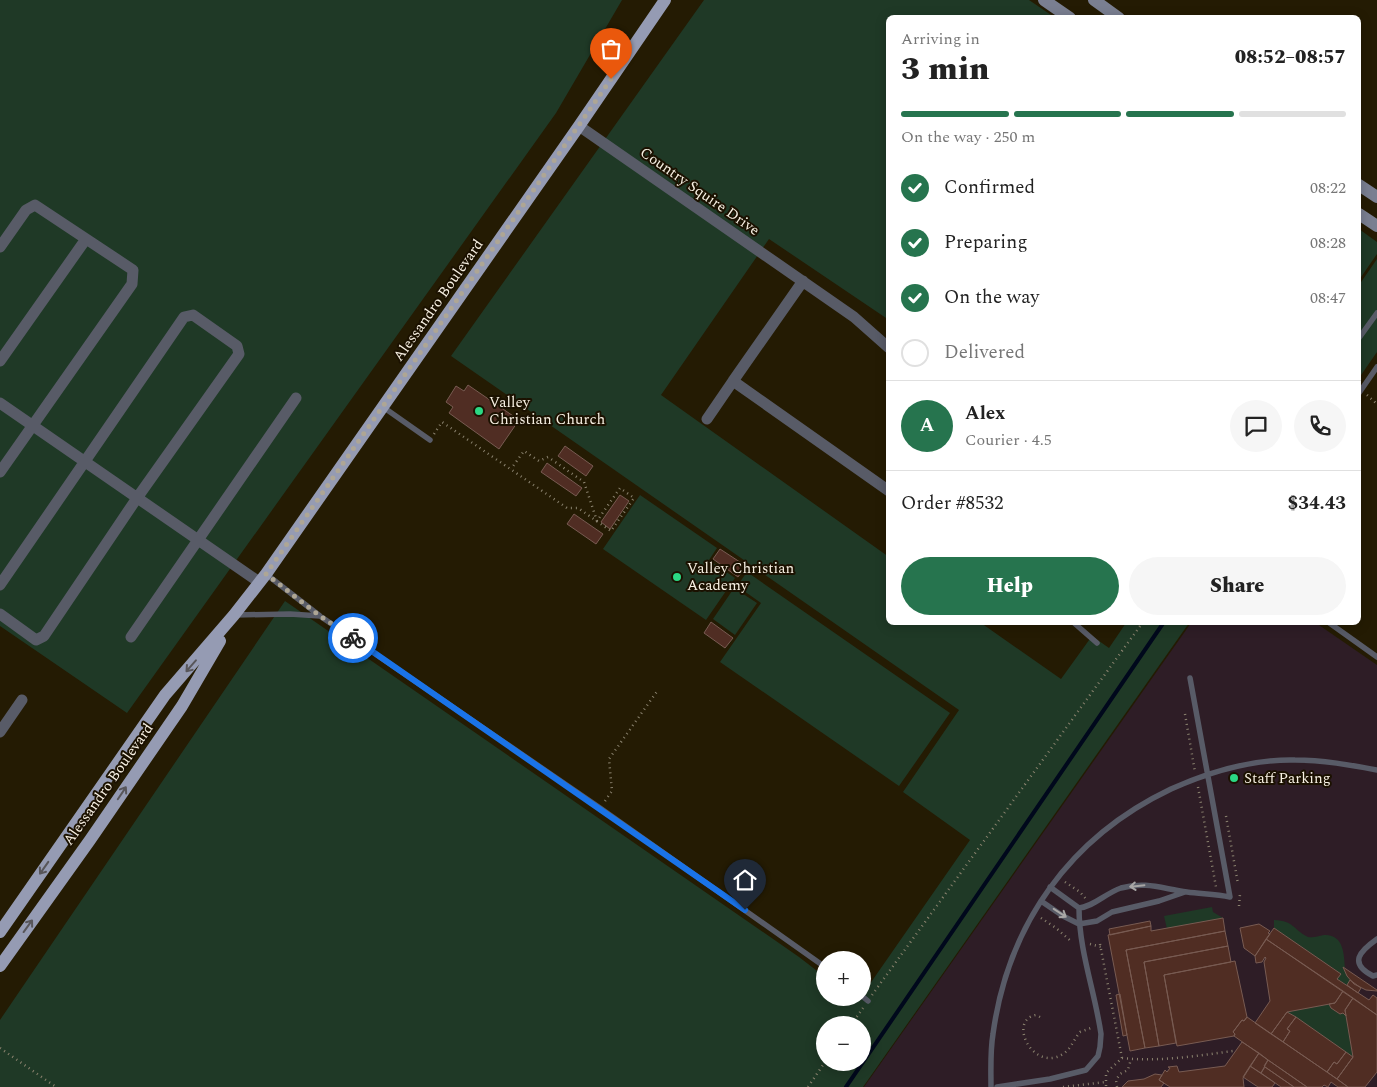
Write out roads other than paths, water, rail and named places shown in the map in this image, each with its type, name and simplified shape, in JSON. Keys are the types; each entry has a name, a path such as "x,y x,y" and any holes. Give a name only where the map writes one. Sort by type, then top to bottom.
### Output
{"main road":[{"name":"Alessandro Boulevard","path":"0,932 165,695 234,615 262,578 579,126 665,0"},
{"path":"1044,0 1066,15"},
{"path":"1094,0 1115,15"},
{"path":"1361,185 1377,197"},
{"path":"1361,215 1377,226"},
{"name":"Alessandro Boulevard","path":"0,966 182,706 234,615"}],"street":[{"name":"Country Squire Drive","path":"579,126 854,317 886,345"},
{"path":"0,247 26,210 35,204 133,270 132,284 0,472"},
{"path":"1,357 86,239"},
{"path":"707,419 803,281"},
{"path":"0,585 184,317 193,315 237,346 239,354 44,636 36,640 0,614"},
{"path":"734,381 886,489"},
{"path":"131,637 296,398"},
{"path":"0,403 199,540 262,578"},
{"path":"0,732 22,700"}],"lane":[{"path":"1361,335 1377,312"},
{"path":"1361,391 1377,368"},
{"path":"383,407 430,440"},
{"path":"262,578 600,808 816,961"},
{"path":"234,615 290,614 320,616"},
{"path":"1076,625 1097,643"},
{"path":"1332,625 1377,657"},
{"path":"1050,887 1080,908 1087,908 1105,895 1121,888 1136,885 1154,885 1185,892 1230,897 1190,678"},
{"path":"991,1087 992,1036 1003,984 1022,932 1050,887 1085,846 1122,816 1151,799 1196,778 1235,767 1293,760 1351,765 1377,770"},
{"path":"1041,901 1079,924 1097,921 1112,912 1185,892"},
{"path":"997,1087 1050,1079 1086,1070 1098,1056 1100,1027 1082,942 1079,924 1080,908"},
{"path":"1377,939 1364,948 1359,957 1360,966 1373,976 1377,975"}],"waterway":[{"path":"846,1087 1162,625"}],"place":[{"name":"Valley Christian Church","path":"479,411"},
{"name":"Valley Christian Academy","path":"677,577"},
{"name":"Staff Parking","path":"1234,778"}]}
